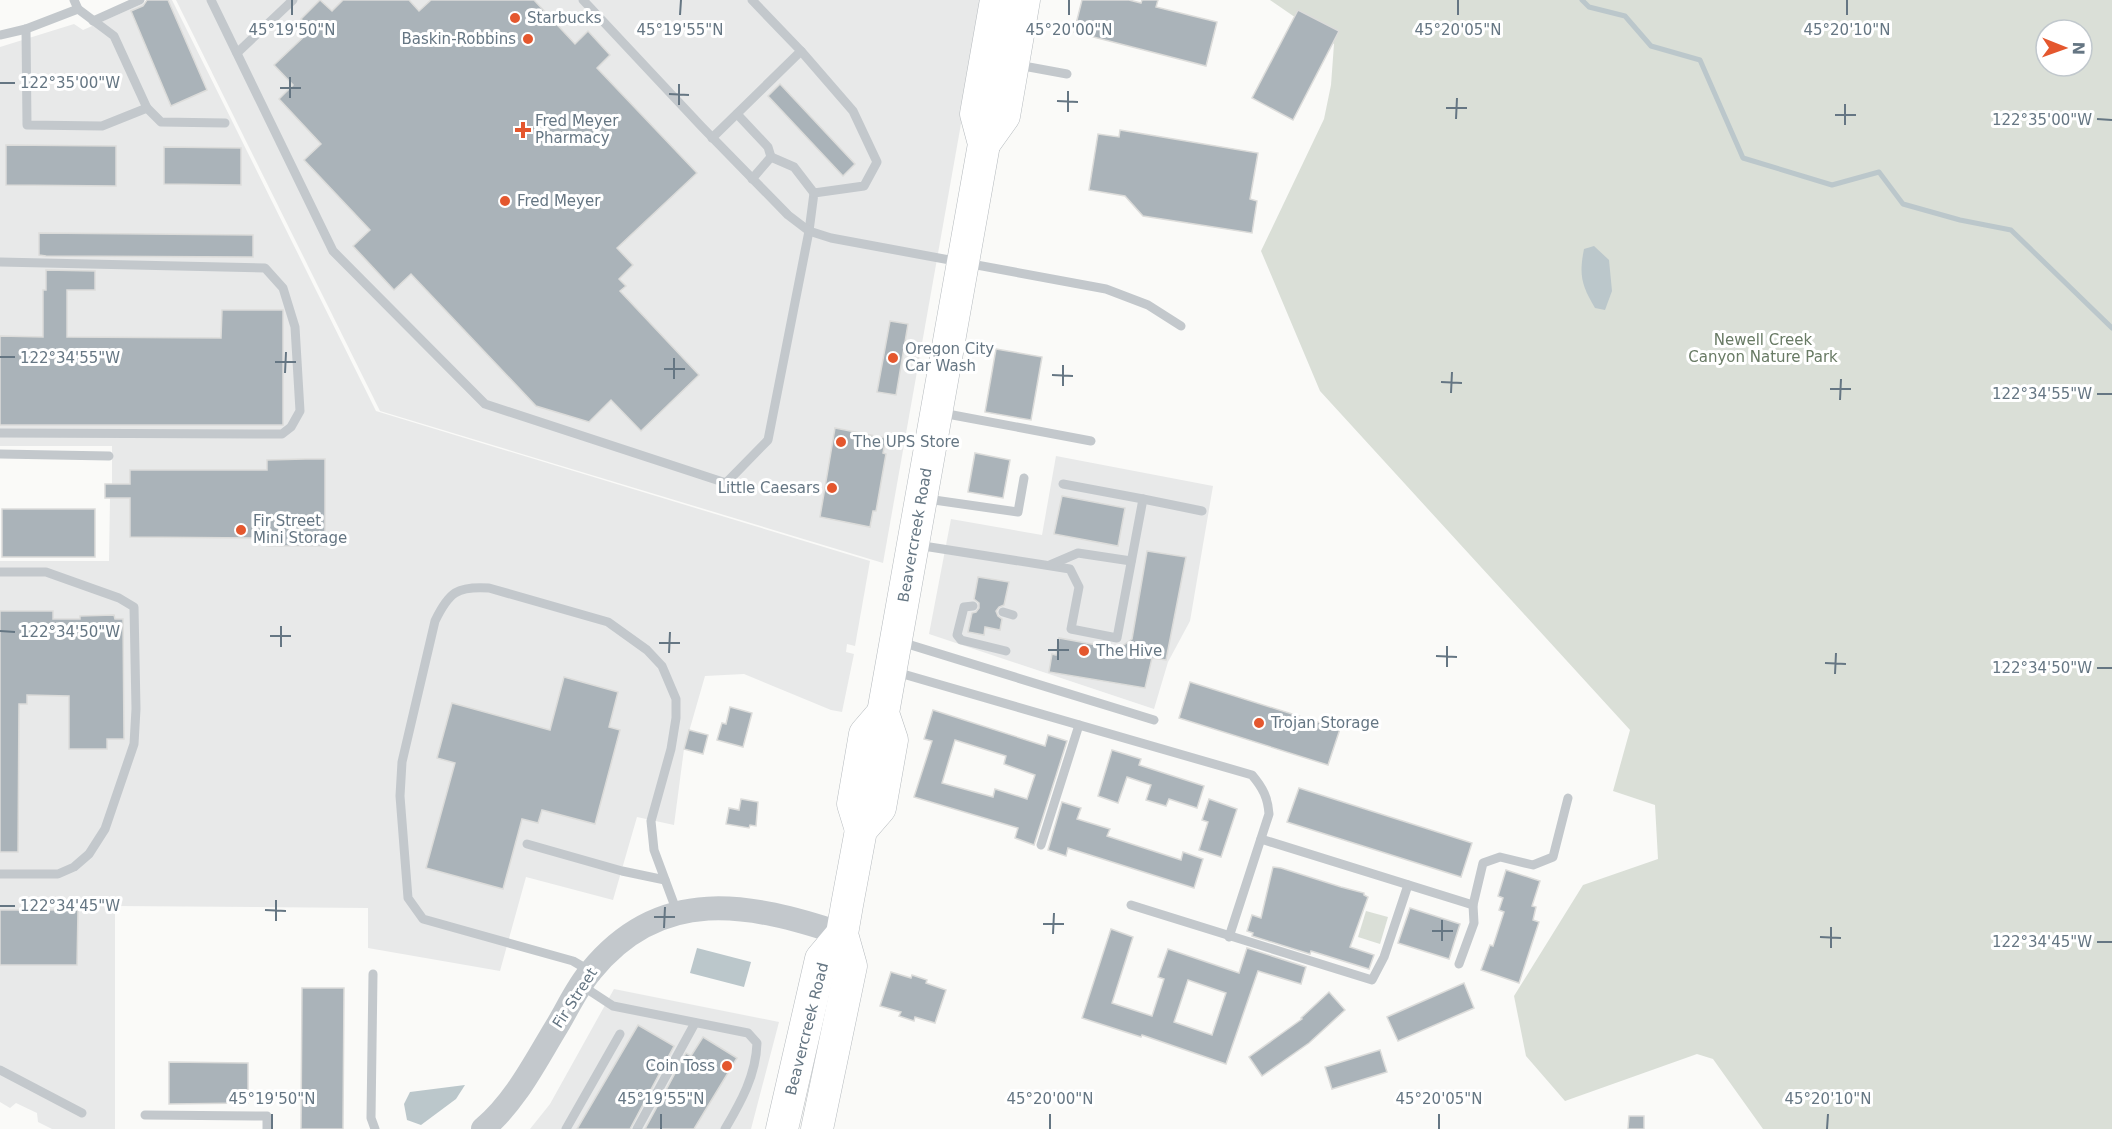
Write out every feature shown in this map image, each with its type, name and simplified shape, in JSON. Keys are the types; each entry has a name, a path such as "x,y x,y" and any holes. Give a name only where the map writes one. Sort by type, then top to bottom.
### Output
{"main road":[{"name":"Beavercreek Road","path":"817,1129 851,966 842,934 861,830 880,808 892,740 883,713 984,144 976,114 996,0"},
{"path":"1009,0 1001,44 1004,59 1013,64"},
{"name":"Beavercreek Road","path":"984,144 1004,116 1024,0"},
{"name":"Beavercreek Road","path":"782,1129 821,959 842,934"}],"street":[{"name":"Fir Street","path":"483,1129 499,1115 519,1090 586,978 617,944 644,926 678,912 711,907 745,909 805,921 842,934"}],"lane":[{"path":"93,21 140,0"},
{"path":"211,0 333,251 484,404 726,483 768,440 809,231 814,193 794,167 771,156 768,147 737,114"},
{"path":"237,53 293,0"},
{"path":"583,0 752,179 788,215 809,231 831,238 1106,289 1148,305 1181,326"},
{"path":"752,0 801,51 853,111 877,162 864,186 814,193"},
{"path":"0,35 26,29 76,4 93,21 114,36 147,108 161,122 225,123"},
{"path":"26,29 27,124 102,126 147,108"},
{"path":"712,138 801,51"},
{"path":"1013,64 1067,74"},
{"path":"752,179 771,156"},
{"path":"0,262 265,268 283,288 296,327 300,411 291,427 282,434 0,433"},
{"path":"937,412 1091,441"},
{"path":"0,454 109,456"},
{"path":"922,498 1018,512 1024,478"},
{"path":"1064,484 1202,511"},
{"path":"913,544 1070,569 1079,587 1071,629 1117,638 1143,499"},
{"path":"1049,566 1078,553 1131,561"},
{"path":"0,572 46,572 119,598 134,607 136,709 134,744 105,830 89,854 74,867 58,874 0,874"},
{"path":"678,912 654,850 651,821 671,749 676,699 662,666 647,650 608,622 489,588 473,587 458,591 445,601 435,621 402,762 400,796 408,898 423,919 573,962 613,1006 748,1034 757,1043 756,1058 745,1095 725,1129"},
{"path":"973,606 964,607 957,635 961,640 1006,651"},
{"path":"896,640 1154,720"},
{"path":"891,671 1252,776 1262,787 1269,814 1229,937"},
{"path":"1041,845 1079,725"},
{"path":"1459,963 1474,923 1473,905 1483,863 1500,857 1533,865 1553,856 1568,798"},
{"path":"1261,839 1473,905"},
{"path":"527,844 622,871 665,880"},
{"path":"1131,905 1372,980 1384,957 1408,885"},
{"path":"373,974 371,1118 375,1129"},
{"path":"637,1129 695,1023"},
{"path":"566,1129 621,1034"},
{"path":"0,1070 82,1113"},
{"path":"145,1115 267,1116 267,1129"}],"shaded area":[{"path":"151,0 172,0 376,411 870,561 855,646 847,644 846,652 854,654 842,712 831,710 744,674 705,676 684,749 674,825 637,817 613,900 526,877 500,971 368,948 368,908 115,906 115,1129 52,1129 38,1122 37,1113 16,1103 10,1108 0,1102 0,561 109,561 110,498 105,498 105,484 112,484 112,446 0,446 0,47 74,24 83,30"},
{"path":"176,0 983,0 883,563 380,411"},
{"path":"1594,246 1609,260 1612,291 1605,310 1595,308 1582,279 1584,249"},
{"path":"1056,456 1213,486 1190,621 1168,662 1154,709 929,634 951,519 1042,535"},
{"path":"697,948 751,962 744,987 690,973"},
{"path":"614,989 779,1022 751,1129 530,1129 550,1104"},
{"path":"465,1085 456,1099 421,1125 407,1120 404,1104 410,1092"}],"green space":[{"name":"Newell Creek Canyon Nature Park","path":"1270,0 2112,0 2112,1129 1763,1129 1713,1059 1697,1054 1565,1101 1526,1056 1514,996 1583,885 1658,859 1655,805 1613,791 1630,730 1320,391 1261,251 1324,119 1331,85 1334,44"},
{"path":"1366,911 1388,917 1380,944 1358,937"}],"building":[{"path":"147,0 168,0 207,90 171,106 131,11 143,6"},
{"name":"Fred Meyer","path":"320,0 332,11 343,0 409,0 419,11 431,0 534,0 575,44 588,31 610,55 597,68 697,173 617,248 633,265 619,279 626,286 620,291 699,375 641,431 611,400 589,422 536,406 411,274 394,290 353,246 370,230 304,160 321,144 279,99 293,85 274,65 311,30 301,19"},
{"path":"1082,0 1129,0 1141,3 1142,0 1158,0 1156,7 1217,22 1206,66 1074,32"},
{"path":"1298,10 1339,31 1293,120 1252,98"},
{"path":"780,84 855,164 843,176 768,96"},
{"path":"1120,130 1258,153 1250,199 1257,201 1252,233 1143,216 1125,196 1089,190 1098,134 1119,137"},
{"path":"6,145 116,146 116,186 6,185"},
{"path":"164,147 241,148 241,185 164,184"},
{"path":"39,233 253,235 253,257 46,256 39,255"},
{"path":"46,270 95,271 95,290 67,290 67,337 221,338 222,310 283,310 283,425 0,425 0,336 43,337 43,290 46,290"},
{"name":"Oregon City Car Wash","path":"890,321 908,324 896,395 877,392"},
{"path":"996,349 1042,357 1031,420 985,412"},
{"path":"835,428 886,438 883,453 886,454 876,511 873,511 870,527 820,517"},
{"path":"975,453 1010,460 1003,498 968,492"},
{"path":"325,459 325,546 267,546 267,538 130,537 130,498 105,498 105,484 130,484 130,470 267,470 267,460"},
{"path":"1062,496 1125,508 1118,546 1054,534"},
{"path":"2,509 95,509 95,557 2,557"},
{"path":"1147,551 1186,557 1166,660 1152,658 1145,688 1049,672 1052,654 1056,655 1059,638 1118,649 1132,639"},
{"path":"978,577 1009,582 1004,605 996,611 1002,619 1000,630 985,627 984,635 968,632 972,613 979,608 979,603 974,599"},
{"path":"0,611 53,611 53,619 114,615 115,619 123,619 124,739 107,739 107,749 69,749 69,696 27,695 27,704 19,704 18,852 0,852"},
{"path":"564,677 618,692 609,727 620,730 595,824 542,810 538,823 522,819 503,889 426,868 455,763 437,758 452,703 550,730"},
{"name":"Trojan Storage","path":"1190,682 1340,729 1328,765 1179,718"},
{"path":"730,707 752,713 743,747 717,740 722,723 726,724"},
{"path":"933,710 1045,746 1048,735 1067,741 1034,845 1015,838 1018,828 914,797 932,741 924,739","holes":["955,740 1006,756 1004,764 1035,775 1027,799 995,789 993,797 942,783"]},
{"path":"689,730 708,735 703,754 684,749"},
{"path":"1112,750 1141,759 1139,765 1204,786 1197,808 1169,799 1166,806 1146,800 1151,785 1127,777 1118,803 1098,796"},
{"path":"1299,788 1472,843 1461,877 1287,822"},
{"path":"741,799 758,802 756,826 750,825 749,828 726,824 729,808 739,810"},
{"path":"1209,799 1237,809 1221,857 1199,850 1208,822 1202,820"},
{"path":"1062,802 1081,808 1077,819 1110,829 1107,836 1181,860 1183,852 1203,859 1194,888 1068,848 1066,856 1048,850"},
{"path":"1273,867 1364,893 1368,897 1350,947 1374,955 1369,969 1252,936 1253,933 1247,931 1252,915 1261,918"},
{"path":"1506,870 1540,881 1532,906 1536,907 1533,920 1539,922 1519,983 1481,970 1490,945 1493,946 1504,912 1499,910 1503,898 1498,896"},
{"path":"1410,908 1460,924 1449,959 1398,943"},
{"path":"0,910 78,910 77,965 0,965"},
{"path":"1111,929 1133,937 1112,1003 1152,1016 1164,979 1158,977 1168,949 1239,973 1247,948 1306,967 1301,984 1258,971 1226,1064 1142,1035 1141,1037 1082,1018","holes":["1188,980 1226,993 1212,1035 1174,1022"]},
{"path":"891,972 911,978 912,975 946,990 935,1023 915,1017 914,1021 899,1016 901,1012 880,1006"},
{"path":"1464,983 1474,1008 1398,1041 1387,1017"},
{"path":"302,988 344,988 343,1129 301,1129"},
{"path":"1329,992 1345,1010 1309,1043 1262,1076 1249,1057 1302,1019"},
{"path":"638,1025 674,1046 630,1129 577,1129"},
{"path":"703,1037 737,1058 694,1129 645,1129 686,1053 691,1056"},
{"path":"1380,1050 1387,1072 1332,1089 1325,1067"},
{"path":"169,1062 248,1063 248,1103 169,1104"},
{"path":"1629,1116 1644,1116 1644,1129 1628,1129"}],"waterway":[{"path":"1582,0 1589,7 1625,16 1651,46 1700,60 1743,158 1832,185 1879,172 1903,204 1960,220 2011,230 2112,328"}],"place":[{"name":"Starbucks","path":"515,18"},
{"name":"Baskin-Robbins","path":"528,39"},
{"name":"Fred Meyer Pharmacy","path":"523,130"},
{"name":"Fred Meyer","path":"505,201"},
{"name":"Oregon City Car Wash","path":"893,358"},
{"name":"The UPS Store","path":"841,442"},
{"name":"Little Caesars","path":"832,488"},
{"name":"Fir Street Mini Storage","path":"241,530"},
{"name":"The Hive","path":"1084,651"},
{"name":"Trojan Storage","path":"1259,723"},
{"name":"Coin Toss","path":"727,1066"}]}
